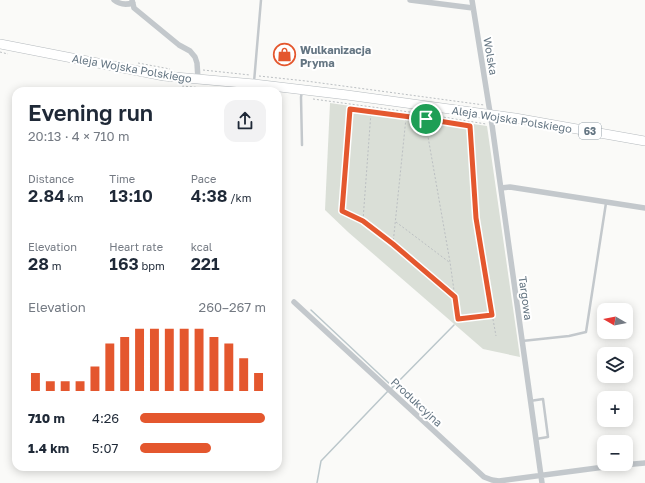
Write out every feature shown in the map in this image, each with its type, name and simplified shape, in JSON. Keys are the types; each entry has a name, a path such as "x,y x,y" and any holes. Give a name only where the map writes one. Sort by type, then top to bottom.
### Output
{"main road":[{"name":"Aleja Wojska Polskiego","path":"0,44 164,76 254,84 270,87"},
{"name":"Aleja Wojska Polskiego","path":"282,89 302,93 515,118 645,141"}],"street":[{"path":"114,0 118,3 127,5 132,1 134,8 179,45 190,51 198,63 198,79"},
{"path":"410,0 473,8"},
{"name":"Wolska","path":"472,0 491,115"},
{"name":"Targowa","path":"491,115 542,483"},
{"path":"501,188 510,187 645,208"},
{"name":"Produkcyjna","path":"294,302 484,477 499,481 645,463"}],"lane":[{"path":"254,84 261,0"},
{"path":"302,93 302,145"},
{"path":"522,341 569,336 586,332 606,203"},
{"path":"530,401 543,399 548,437 536,439"}],"path":[{"path":"185,86 195,87"},
{"path":"302,93 492,125"},
{"path":"455,297 393,244 363,221 342,211 350,109 470,126 476,218 496,336"},
{"path":"363,221 371,112"},
{"path":"424,114 450,262 458,319 492,315"},
{"path":"393,244 406,116"},
{"path":"395,222 450,262"}],"shaded area":[{"path":"330,103 487,126 520,357 483,349 348,232 325,210"}],"waterway":[{"path":"311,310 393,387"},
{"path":"391,389 454,325"},
{"path":"317,483 321,461 388,391"}],"place":[{"name":"Wulkanizacja Pryma","path":"285,55"}],"route":[{"path":"350,109 426,119 470,126 476,218 492,315 458,319 455,297 393,244 363,221 342,211 350,109"}]}
